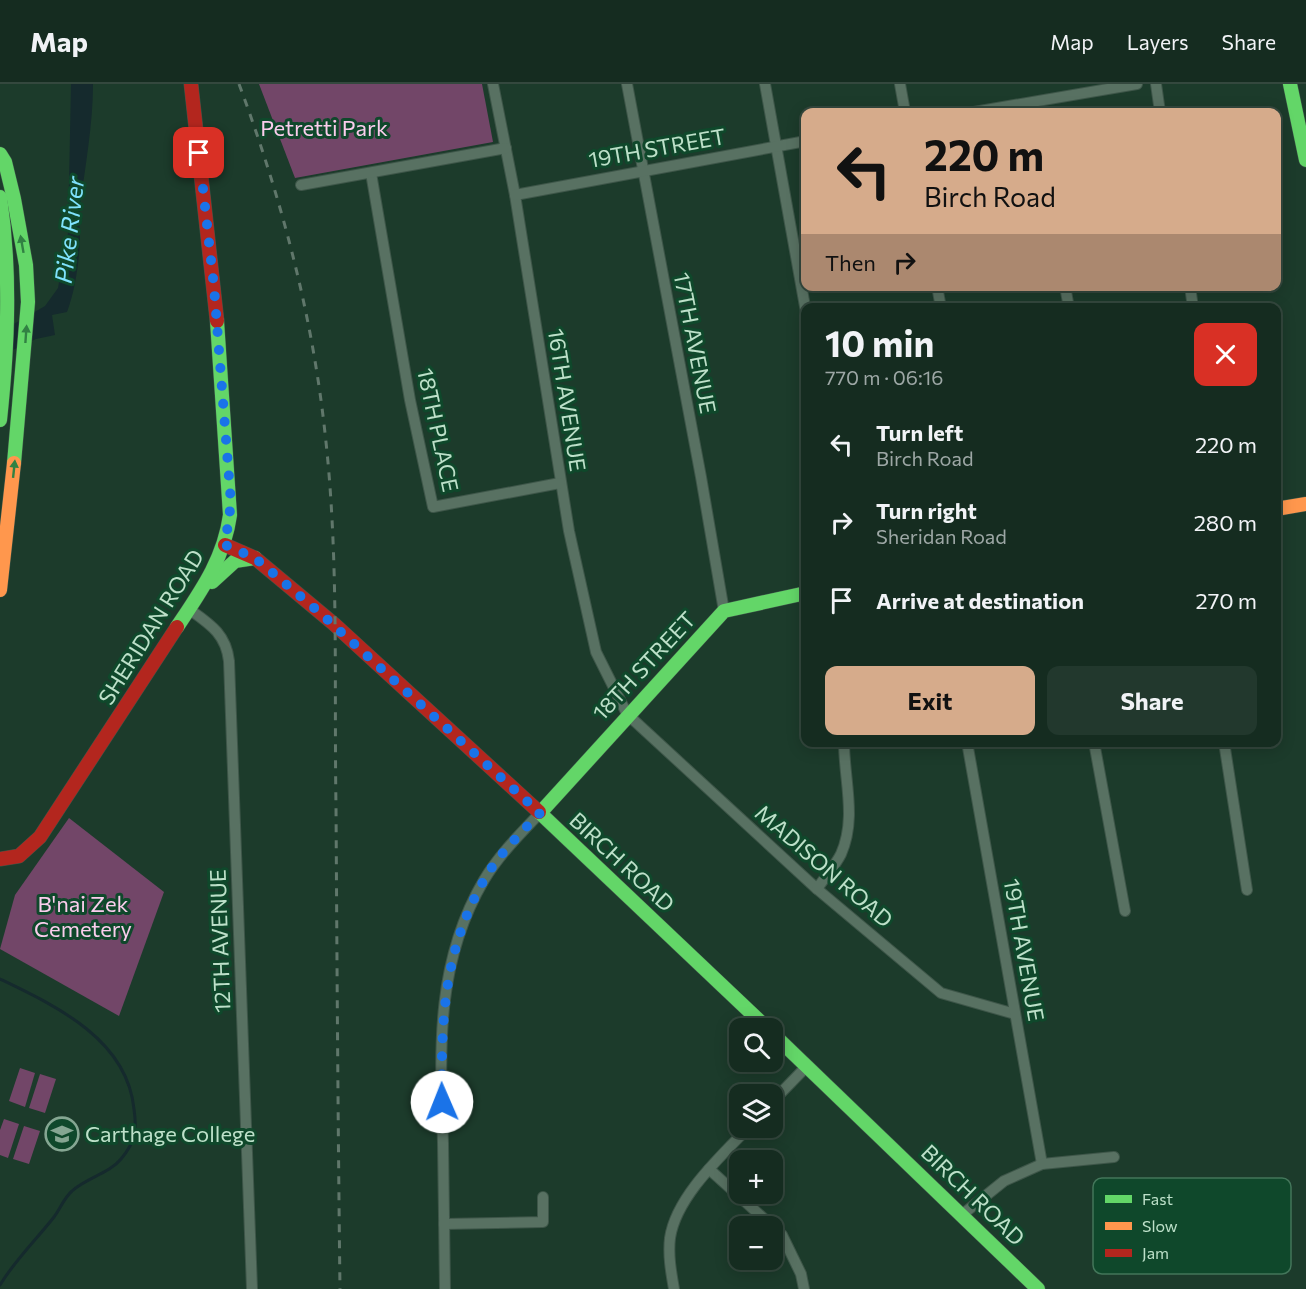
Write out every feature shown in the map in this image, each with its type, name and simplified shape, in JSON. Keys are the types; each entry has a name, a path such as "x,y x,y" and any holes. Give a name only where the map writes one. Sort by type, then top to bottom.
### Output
{"street":[{"name":"SHERIDAN ROAD","path":"0,859 14,859 30,849 106,738 202,589 225,545 231,514 231,492 213,276 191,84"},
{"name":"16TH AVENUE","path":"493,84 515,195 560,483 596,652 627,714"},
{"name":"17TH AVENUE","path":"627,84 724,610"},
{"path":"765,84 801,283"},
{"path":"900,84 904,108"},
{"path":"1032,108 1137,84"},
{"path":"1156,84 1159,108"},
{"path":"1290,84 1306,160"},
{"name":"19TH STREET","path":"515,195 801,142"},
{"path":"302,185 506,148"},
{"path":"0,154 5,162 14,199 26,265 28,302 24,366 0,590"},
{"name":"18TH PLACE","path":"372,173 410,400 434,507 560,483"},
{"path":"0,197 7,237 10,313 0,420"},
{"path":"1281,509 1306,504"},
{"name":"BIRCH ROAD","path":"225,545 255,558 333,624 540,813 756,1018"},
{"path":"202,589 235,561 255,558"},
{"name":"18TH STREET","path":"540,813 627,714 724,610 801,594"},
{"name":"12TH AVENUE","path":"189,609 221,634 230,661 252,1289"},
{"name":"MADISON ROAD","path":"627,714 817,889 941,993 1016,1014"},
{"path":"817,889 840,855 846,838 850,814 844,747"},
{"name":"19TH AVENUE","path":"968,747 1042,1164"},
{"path":"1095,747 1125,910"},
{"path":"1225,747 1248,890"},
{"path":"446,1289 442,1015 451,963 464,924 484,880 510,845 540,813"},
{"name":"BIRCH ROAD","path":"783,1043 963,1214 1038,1289"},
{"path":"783,1091 807,1066"},
{"path":"674,1289 670,1261 670,1237 677,1215 709,1169 738,1138"},
{"path":"963,1214 1004,1181 1042,1164 1114,1157"},
{"path":"709,1169 782,1235 801,1274 804,1289"},
{"path":"444,1224 543,1222 543,1197"}],"green space":[{"name":"Petretti Park","path":"259,84 482,84 493,142 295,178"},
{"name":"B'nai Zek Cemetery","path":"69,818 164,892 119,1016 0,949 15,895"},
{"path":"20,1068 35,1073 25,1107 9,1101"},
{"path":"40,1074 56,1079 45,1113 29,1108"},
{"path":"4,1119 19,1124 8,1158 0,1155 0,1130"},
{"path":"24,1126 40,1131 29,1164 13,1159"}],"water":[{"path":"71,84 93,84 90,131 79,212 79,258 72,295 67,312 52,315 55,335 36,339 0,356 0,332 45,306 58,288 68,233"}],"waterway":[{"name":"Pike River","path":"0,979 65,1014 103,1044 118,1063 129,1084 135,1123 130,1147 121,1159 111,1168 84,1182 69,1194 54,1217 0,1285"}],"railway":[{"path":"239,84 268,169 293,256 312,344 329,479 335,619 340,1289"}],"traffic: fast":[{"path":"1290,84 1306,160"},
{"path":"0,154 5,162 14,199 26,265 28,302 14,463"},
{"path":"0,197 7,281 5,364 0,420"},
{"path":"177,627 203,587 217,560 223,546 230,515 217,321"},
{"path":"212,582 235,561 255,558"},
{"path":"540,813 724,611 801,594"},
{"path":"539,812 756,1018"},
{"path":"783,1044 1038,1289"}],"traffic: slow":[{"path":"0,590 14,463"},
{"path":"1281,508 1306,504"}],"traffic: jam":[{"path":"191,84 217,321"},
{"path":"225,545 255,558 334,624 539,812"},
{"path":"0,859 19,856 40,837 177,627"}],"place":[{"name":"Carthage College","path":"62,1134"}],"route":[{"path":"199,153 214,287 231,503 230,525 225,545 244,551 255,558 319,612 540,813 510,845 484,880 456,944 444,993 442,1015 442,1102"}]}
